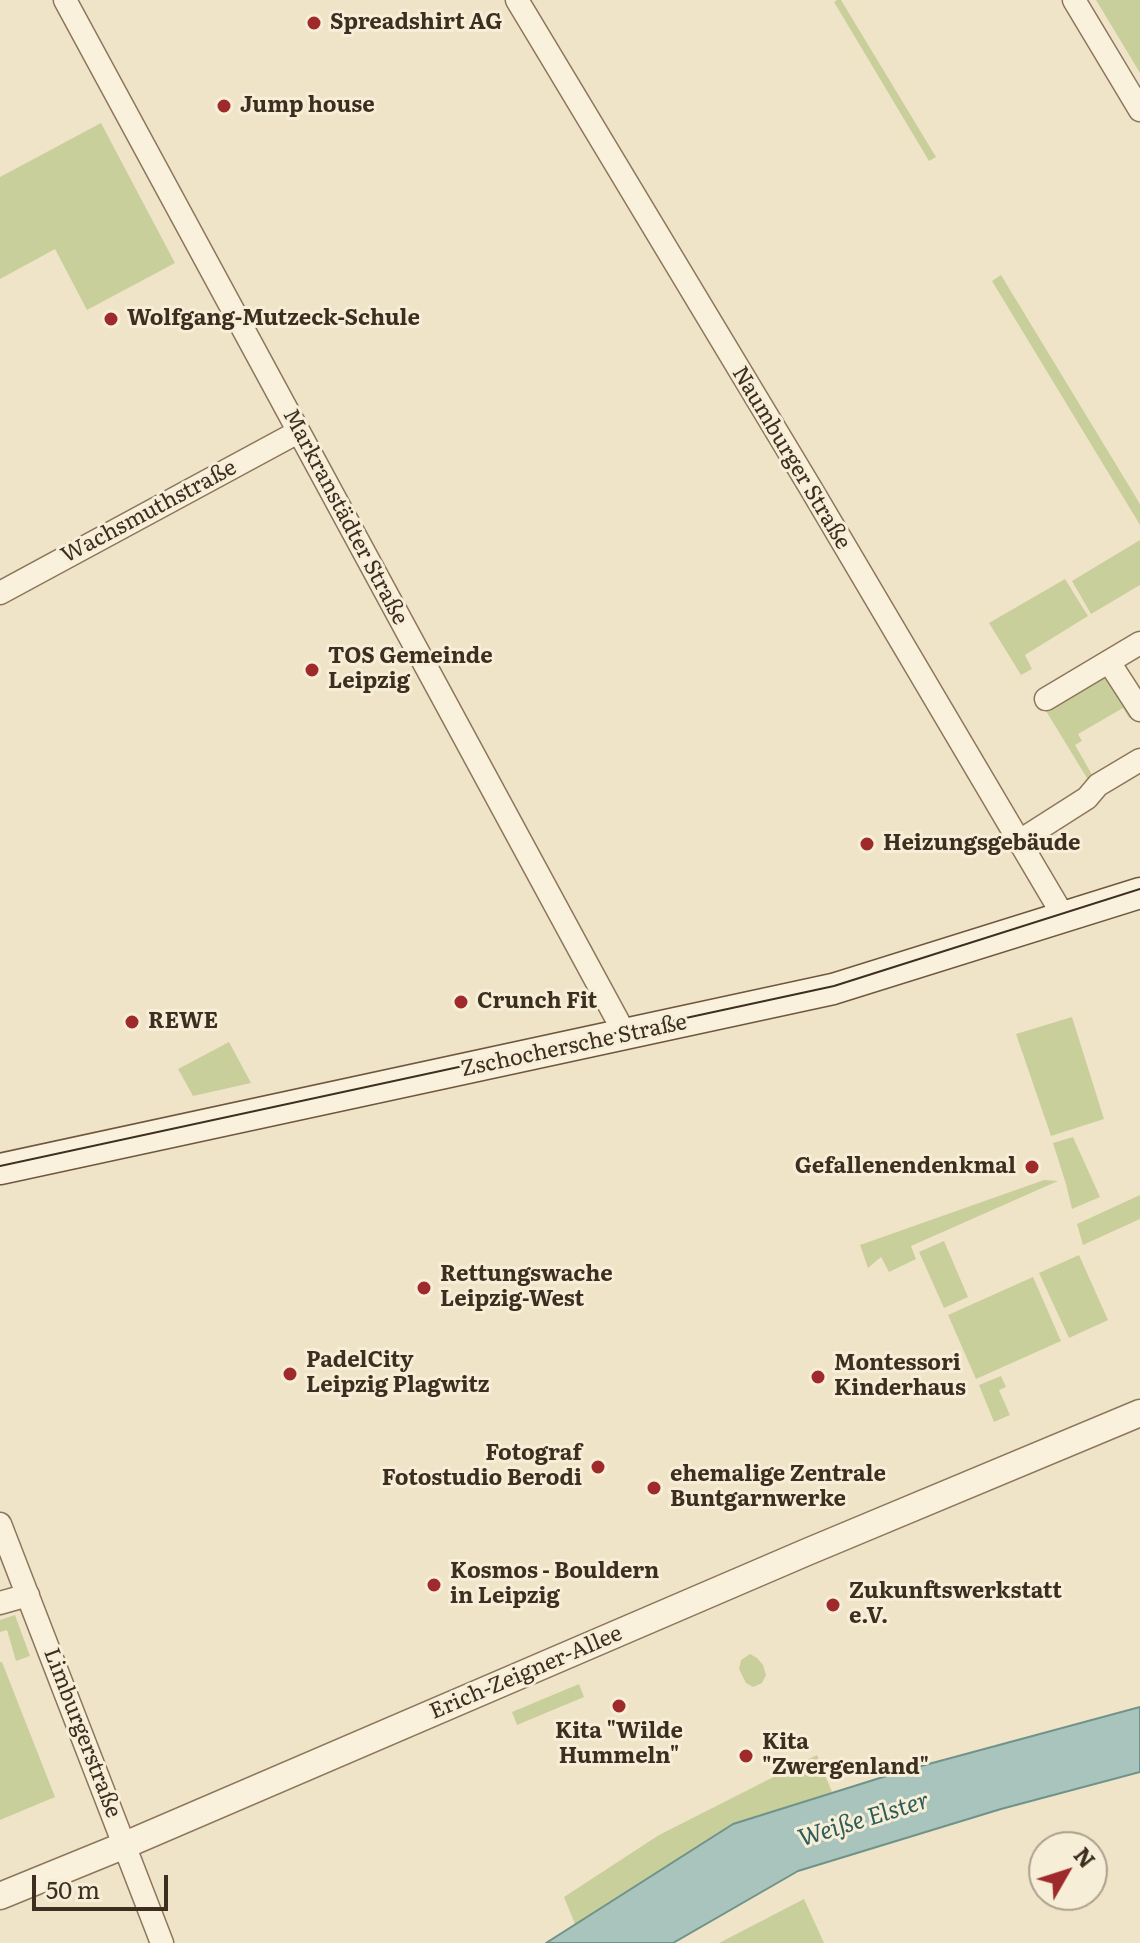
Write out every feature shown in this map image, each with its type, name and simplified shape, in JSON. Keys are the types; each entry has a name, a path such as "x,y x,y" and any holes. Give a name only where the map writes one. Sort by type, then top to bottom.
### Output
{"main road":[{"name":"Zschochersche Straße","path":"0,1169 844,987 1140,893"}],"street":[{"name":"Markranstädter Straße","path":"65,0 625,1034"},
{"name":"Naumburger Straße","path":"517,0 1064,917"},
{"path":"1074,0 1140,110"},
{"name":"Wachsmuthstraße","path":"0,593 298,432"},
{"path":"1046,699 1140,643"},
{"path":"1109,662 1140,710"},
{"path":"1018,842 1087,798 1098,785 1140,760"},
{"name":"Erich-Zeigner-Allee","path":"0,1896 815,1548 1140,1413"},
{"name":"Limburgerstraße","path":"0,1524 162,1943"},
{"path":"0,1603 28,1595"}],"green space":[{"path":"841,0 936,157 929,161 834,2"},
{"path":"1096,0 1140,0 1140,73"},
{"path":"101,123 175,263 87,310 55,249 0,279 0,177"},
{"path":"1001,275 1140,504 1140,525 992,281"},
{"path":"1140,540 1140,585 1091,614 1072,581"},
{"path":"1065,579 1088,616 1025,655 1032,669 1021,675 989,623"},
{"path":"1107,674 1135,714 1129,718 1123,708 1078,734 1082,741 1075,745 1095,780 1090,783 1043,706"},
{"path":"1072,1017 1104,1119 1051,1136 1016,1034"},
{"path":"229,1042 251,1083 193,1096 178,1069"},
{"path":"1073,1137 1100,1197 1072,1209 1053,1143"},
{"path":"1044,1180 1058,1181 911,1246 916,1259 889,1272 881,1257 868,1268 860,1245"},
{"path":"1140,1195 1140,1219 1083,1245 1077,1224"},
{"path":"944,1241 968,1297 944,1308 919,1252"},
{"path":"1079,1255 1108,1320 1069,1338 1039,1273"},
{"path":"1033,1277 1061,1341 976,1379 948,1315"},
{"path":"1001,1376 1006,1387 999,1390 1010,1415 994,1422 979,1385"},
{"path":"15,1615 30,1656 16,1661 7,1630 0,1632 0,1620"},
{"path":"750,1654 763,1665 766,1675 762,1683 753,1687 746,1683 739,1669 741,1660"},
{"path":"0,1662 55,1797 0,1820"},
{"path":"579,1684 584,1697 517,1725 512,1712"},
{"path":"817,1755 832,1792 733,1824 575,1924 564,1897 659,1835"},
{"path":"804,1899 824,1943 719,1943"}],"water":[{"name":"Weiße Elster","path":"1140,1707 1140,1772 1001,1809 798,1871 673,1943 546,1943 733,1824 899,1772"}],"tram line":[{"path":"0,1166 834,986 1140,889"}],"place":[{"name":"Spreadshirt AG","path":"314,23"},
{"name":"Jump house","path":"224,106"},
{"name":"Wolfgang-Mutzeck-Schule","path":"111,319"},
{"name":"TOS Gemeinde Leipzig","path":"312,670"},
{"name":"Heizungsgebäude","path":"867,844"},
{"name":"Crunch Fit","path":"461,1002"},
{"name":"REWE","path":"132,1022"},
{"name":"Gefallenendenkmal","path":"1032,1167"},
{"name":"Rettungswache Leipzig-West","path":"424,1288"},
{"name":"PadelCity Leipzig Plagwitz","path":"290,1374"},
{"name":"Montessori Kinderhaus","path":"818,1377"},
{"name":"Fotograf Fotostudio Berodi","path":"598,1467"},
{"name":"ehemalige Zentrale Buntgarnwerke","path":"654,1488"},
{"name":"Kosmos - Bouldern in Leipzig","path":"434,1585"},
{"name":"Zukunftswerkstatt e.V.","path":"833,1605"},
{"name":"Kita \"Wilde Hummeln\"","path":"619,1706"},
{"name":"Kita \"Zwergenland\"","path":"746,1756"}]}
